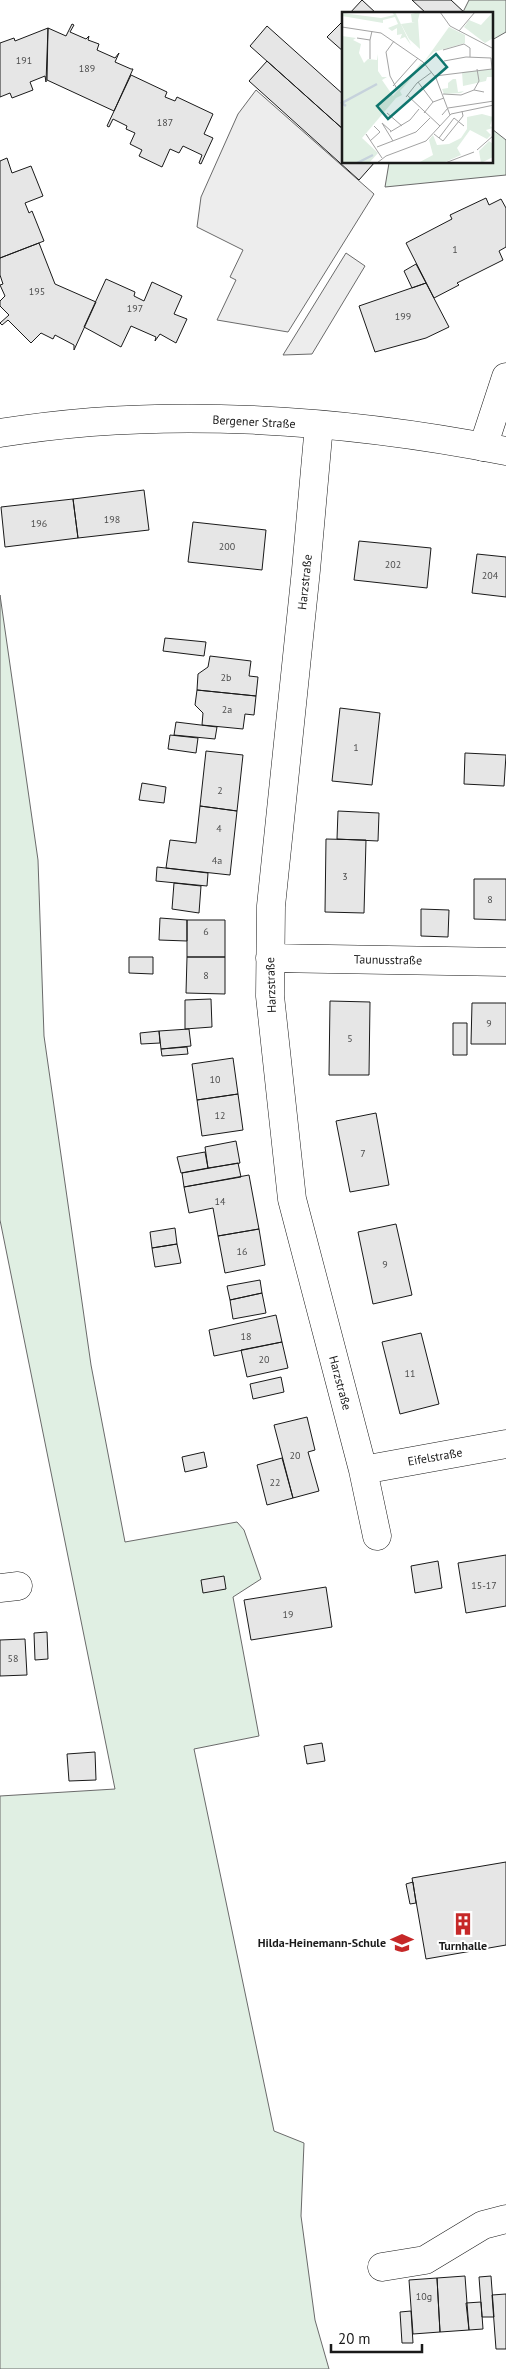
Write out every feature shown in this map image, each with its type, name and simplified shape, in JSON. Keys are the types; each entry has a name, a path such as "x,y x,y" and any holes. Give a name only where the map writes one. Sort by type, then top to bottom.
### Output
{"street":[{"path":"495,449 506,377"},
{"name":"Bergener Straße","path":"0,433 36,427 162,418 319,425 495,449"},
{"name":"Harzstraße","path":"319,425 271,906 270,996 292,1198 363,1470 377,1536"},
{"name":"Taunusstraße","path":"270,958 506,962"},
{"name":"Eifelstraße","path":"363,1470 506,1444"},
{"path":"382,2267 425,2260 484,2225 506,2219"}],"green space":[{"path":"469,0 506,0 506,32 494,39 494,12 463,12"},
{"path":"494,131 506,140 506,175 385,187 389,164 494,164"},
{"path":"0,595 38,860 44,1036 91,1365 125,1542 237,1522 244,1530 261,1579 233,1597 259,1736 194,1749 274,2131 304,2143 301,2216 315,2320 329,2369 0,2369 0,1796 115,1789 0,1220"}],"shaded area":[{"path":"256,90 374,194 288,332 217,320 236,280 230,277 243,250 197,227 201,197 238,114"},
{"path":"346,253 365,266 312,354 283,355"}],"building":[{"path":"362,0 375,12 351,12"},
{"path":"412,0 451,0 464,12 425,12"},
{"path":"342,22 342,50 327,37"},
{"path":"72,24 74,25 70,32 86,39 89,36 88,40 99,44 97,50 115,58 119,53 115,62 133,69 114,111 47,80 48,28 66,36"},
{"path":"267,26 342,93 342,128 250,46"},
{"path":"48,28 46,82 45,76 30,82 33,90 12,98 10,93 0,97 0,43 14,38 15,41"},
{"path":"267,61 342,128 342,164 373,164 359,180 249,81"},
{"path":"131,75 167,92 165,97 175,101 177,97 213,114 204,134 213,138 201,164 199,163 202,155 183,146 179,153 170,149 162,167 139,156 142,150 130,144 135,133 126,129 127,126 113,119 109,127 107,126"},
{"path":"7,158 12,173 31,166 43,196 25,203 29,213 32,211 44,241 0,258 0,161"},
{"path":"486,198 489,205 501,199 506,208 506,247 499,251 503,260 457,283 459,285 434,298 406,243 452,219 450,215"},
{"path":"39,243 55,284 96,302 74,350 74,345 55,335 53,339 41,333 31,343 8,320 2,325 0,323 9,315 0,306 0,301 5,296 0,285 3,284 0,275 0,258"},
{"path":"416,264 426,283 412,288 404,271"},
{"path":"106,279 135,292 134,296 144,301 152,282 182,296 174,314 187,319 176,343 160,334 155,341 156,337 131,326 121,347 84,327"},
{"path":"426,283 449,327 426,338 375,352 359,306"},
{"path":"144,490 149,530 78,538 73,499"},
{"path":"73,499 78,538 5,547 1,507"},
{"path":"193,522 266,530 262,570 188,562"},
{"path":"359,541 431,548 427,588 354,580"},
{"path":"477,554 506,557 506,597 472,593"},
{"path":"165,638 206,642 204,656 163,651"},
{"path":"210,656 251,661 249,676 258,677 256,696 197,690 198,674 208,667"},
{"path":"197,690 256,696 254,715 245,714 243,729 202,725 203,713 195,705"},
{"path":"340,708 380,713 372,785 332,781"},
{"path":"176,722 217,727 215,739 174,735"},
{"path":"170,735 198,738 196,753 168,749"},
{"path":"206,751 243,755 237,811 200,806"},
{"path":"465,753 506,755 504,786 464,784"},
{"path":"142,783 166,787 164,803 139,800"},
{"path":"200,806 237,811 230,875 166,868 170,840 196,843"},
{"path":"338,811 379,813 378,841 337,839"},
{"path":"326,839 366,840 364,913 325,912"},
{"path":"157,867 208,873 207,886 156,881"},
{"path":"474,879 506,879 506,920 474,919"},
{"path":"174,883 201,886 199,913 172,909"},
{"path":"421,909 449,910 448,937 421,936"},
{"path":"160,918 187,920 187,941 159,940"},
{"path":"187,920 225,920 225,957 187,957"},
{"path":"129,957 153,957 153,974 129,973"},
{"path":"187,957 225,957 225,994 186,993"},
{"path":"211,999 212,1027 185,1029 185,1000"},
{"path":"330,1001 370,1002 369,1075 329,1075"},
{"path":"472,1003 506,1003 506,1044 471,1044"},
{"path":"453,1023 467,1023 467,1055 453,1055"},
{"path":"189,1029 191,1046 161,1049 159,1031"},
{"path":"159,1031 160,1043 141,1044 140,1033"},
{"path":"187,1047 188,1054 162,1056 161,1049"},
{"path":"233,1058 238,1094 197,1100 192,1064"},
{"path":"238,1094 243,1130 202,1136 197,1100"},
{"path":"376,1113 389,1185 350,1192 336,1121"},
{"path":"236,1141 240,1163 208,1168 205,1147"},
{"path":"205,1152 208,1168 181,1173 177,1157"},
{"path":"238,1163 241,1177 184,1187 182,1173"},
{"path":"249,1175 259,1229 218,1236 213,1208 189,1213 184,1187"},
{"path":"396,1224 412,1295 373,1304 358,1232"},
{"path":"175,1228 177,1244 152,1248 150,1232"},
{"path":"259,1229 265,1265 225,1273 218,1236"},
{"path":"177,1244 181,1263 155,1267 152,1248"},
{"path":"260,1280 262,1293 230,1300 227,1286"},
{"path":"262,1293 266,1313 233,1319 230,1300"},
{"path":"276,1315 282,1342 214,1356 209,1330"},
{"path":"421,1333 439,1404 400,1414 382,1342"},
{"path":"282,1342 288,1368 247,1377 241,1350"},
{"path":"281,1377 284,1392 253,1399 250,1384"},
{"path":"307,1417 315,1450 308,1452 319,1491 293,1498 274,1425"},
{"path":"204,1452 207,1467 185,1472 182,1457"},
{"path":"282,1458 293,1498 267,1505 257,1465"},
{"path":"506,1555 506,1606 466,1613 458,1563"},
{"path":"438,1561 442,1588 415,1593 411,1566"},
{"path":"224,1576 226,1589 203,1593 201,1580"},
{"path":"326,1587 332,1627 251,1640 244,1600"},
{"path":"47,1632 48,1659 35,1660 34,1633"},
{"path":"25,1639 27,1675 0,1676 0,1640"},
{"path":"322,1743 325,1761 307,1764 304,1746"},
{"path":"95,1752 96,1780 69,1781 67,1754"},
{"name":"Turnhalle","path":"506,1862 506,1945 426,1959 412,1878"},
{"path":"413,1882 416,1903 410,1904 406,1884"},
{"path":"465,2276 469,2330 440,2332 437,2278"},
{"path":"491,2276 494,2317 482,2317 479,2277"},
{"path":"437,2278 440,2332 413,2334 409,2280"},
{"path":"506,2294 506,2349 496,2349 492,2295"},
{"path":"481,2302 483,2329 469,2330 466,2303"},
{"path":"411,2311 413,2343 402,2343 400,2312"}],"place":[{"name":"Turnhalle","path":"463,1924"},
{"name":"Hilda-Heinemann-Schule","path":"402,1943"}]}
